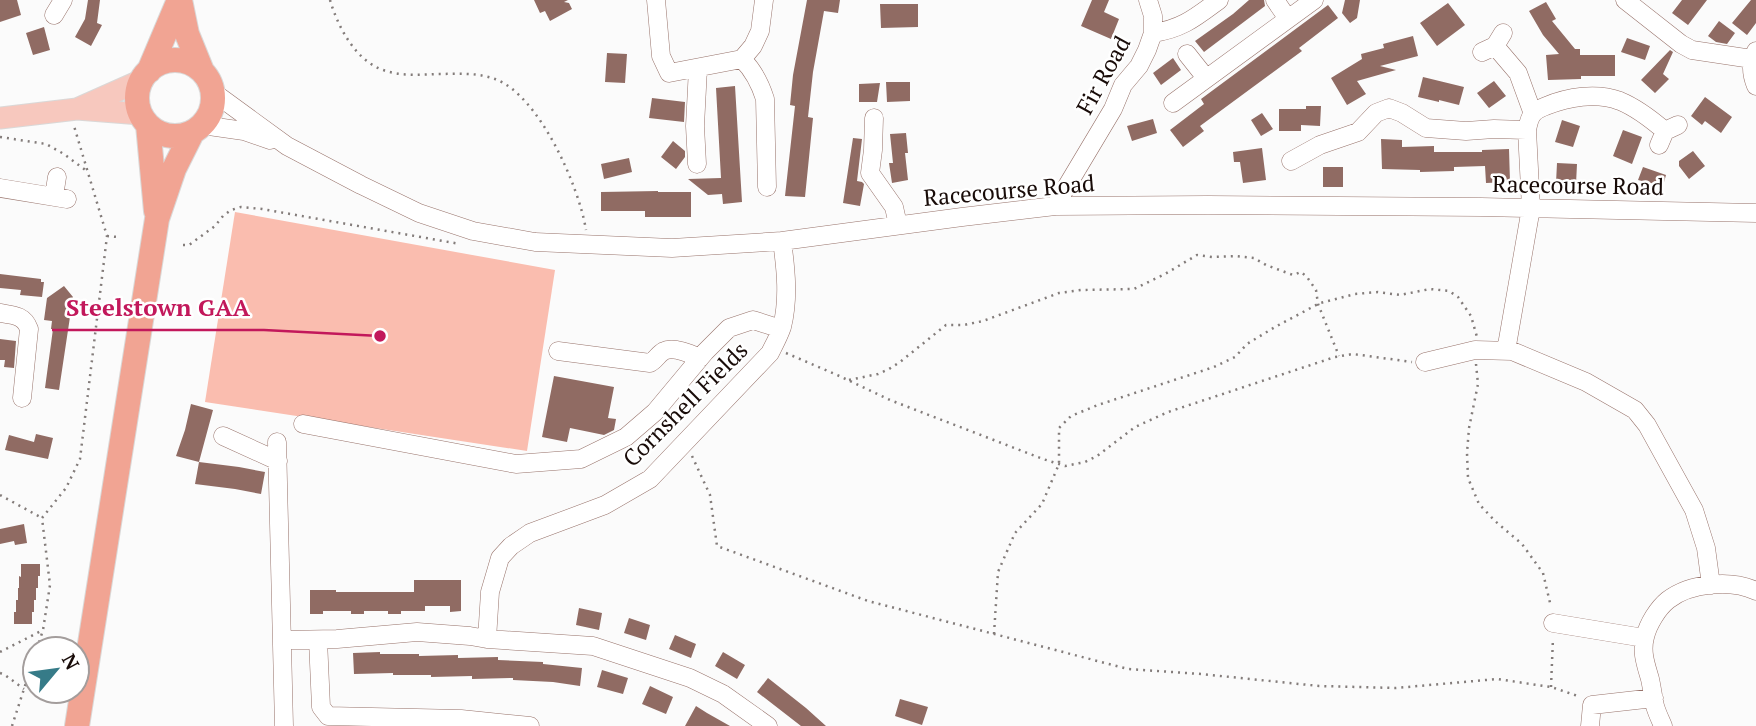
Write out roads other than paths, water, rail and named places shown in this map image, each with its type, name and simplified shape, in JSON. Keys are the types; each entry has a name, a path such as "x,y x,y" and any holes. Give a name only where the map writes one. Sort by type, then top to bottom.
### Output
{"highway":[{"path":"157,219 138,91 179,0"},
{"path":"78,726 157,219 174,169 197,129 210,115 213,104 208,82 187,34 179,0"},
{"path":"146,75 159,64 182,61 193,65 208,82"},
{"path":"144,119 158,132 169,136 181,136 197,129"}],"main road":[{"path":"73,109 146,75"},
{"path":"0,118 73,109 144,119"}],"street":[{"path":"656,0 661,56 669,74 742,59 753,46 760,31 764,0"},
{"path":"1148,0 1153,16 1153,33"},
{"name":"Fir Road","path":"1055,206 1112,109 1123,85 1139,66 1153,33 1169,31 1189,23 1219,0"},
{"path":"1275,0 1289,19"},
{"path":"1173,103 1314,0"},
{"path":"1625,0 1648,7 1681,44 1692,50 1754,55 1752,76 1756,86"},
{"path":"1493,43 1517,73 1530,122 1531,208 1506,351"},
{"path":"1187,54 1206,78"},
{"path":"742,59 753,70 765,99 767,187"},
{"path":"697,164 695,126 698,68"},
{"name":"Racecourse Road","path":"208,82 287,146"},
{"path":"1291,162 1320,145 1358,132 1376,113 1389,108 1426,128 1465,131 1530,122 1538,110 1555,103 1574,97 1595,96 1617,100 1642,112 1667,134"},
{"path":"874,118 870,173 894,207 898,225"},
{"name":"Racecourse Road","path":"197,129 244,131 287,146 419,213 473,231 535,242 672,248 782,241 1055,206 1531,208 1756,214"},
{"path":"0,188 61,198 57,177"},
{"name":"Cornshell Fields","path":"487,639 490,592 500,558 511,546 530,533 604,505 650,480 770,353 778,337 787,295 782,241"},
{"path":"0,313 19,316 24,319 29,329 22,398"},
{"path":"303,424 516,464 580,459 626,437 655,412 729,328 753,320 778,337"},
{"path":"558,351 650,363 667,349 700,358"},
{"path":"1426,362 1477,350 1512,351 1586,382 1635,410 1647,425 1694,510 1706,548 1711,585"},
{"path":"223,436 278,461"},
{"path":"277,442 284,726"},
{"path":"1663,726 1655,708 1643,659 1644,638 1652,619 1667,601 1684,592 1720,583 1748,587 1756,591"},
{"path":"1553,623 1644,638"},
{"path":"283,640 417,632 593,646 690,678 723,694 768,726"},
{"path":"318,640 321,707 328,716 461,719 530,726"},
{"path":"1590,726 1592,705 1654,698"}],"place":[{"name":"Steelstown GAA","path":"380,336"}]}
